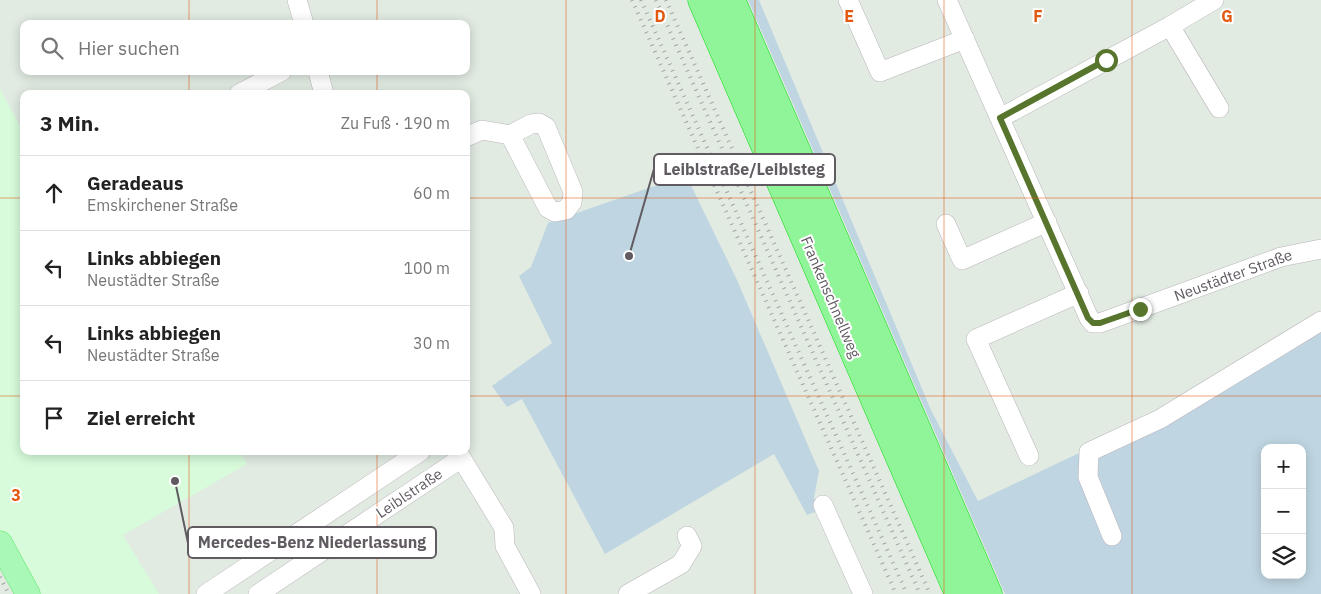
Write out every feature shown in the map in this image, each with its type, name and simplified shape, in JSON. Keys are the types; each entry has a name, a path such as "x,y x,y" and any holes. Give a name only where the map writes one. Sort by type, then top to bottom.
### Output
{"highway":[{"name":"Frankenschnellweg","path":"702,0 959,594"},
{"name":"Frankenschnellweg","path":"731,0 988,594"}],"main road":[{"path":"0,543 28,594"}],"street":[{"path":"297,0 303,20"},
{"path":"848,0 880,72 965,39"},
{"name":"Neustädter Straße","path":"947,0 1088,318 1093,323 1100,323 1282,257 1321,249"},
{"path":"1000,118 1170,26 1214,0"},
{"path":"1170,26 1219,108"},
{"path":"246,90 275,75"},
{"path":"319,75 323,90"},
{"path":"470,135 482,130 510,135"},
{"path":"946,224 962,260 1047,222"},
{"path":"1030,456 976,339 1078,293"},
{"path":"1112,536 1088,477 1090,452 1160,419 1321,321"},
{"name":"Leiblstraße","path":"214,592 415,455"},
{"path":"459,455 504,528 505,546 531,594"},
{"name":"Leiblstraße","path":"258,594 459,455"},
{"path":"823,505 863,594"},
{"path":"628,594 682,564 692,546 687,536"}],"shaded area":[{"path":"748,0 759,0 931,410 978,501 1119,434 1321,316 1321,594 1005,594"},
{"path":"0,89 20,126 20,455 242,455 247,464 123,535 159,594 19,594 0,558"},
{"path":"686,175 737,280 819,471 814,498 820,510 807,515 774,454 605,554 522,399 507,407 492,386 552,343 519,276 531,267 548,223"}],"railway":[{"path":"632,0 896,594"},
{"path":"641,0 907,594"},
{"path":"656,0 920,594"},
{"path":"666,0 930,594"},
{"path":"0,577 9,594"}],"place":[{"name":"Leiblstraße/Leiblsteg","path":"629,256"},
{"name":"Mercedes-Benz Niederlassung","path":"175,481"}],"route":[{"path":"1106,60 1000,118 1088,318 1093,323 1100,323 1140,309"}]}
